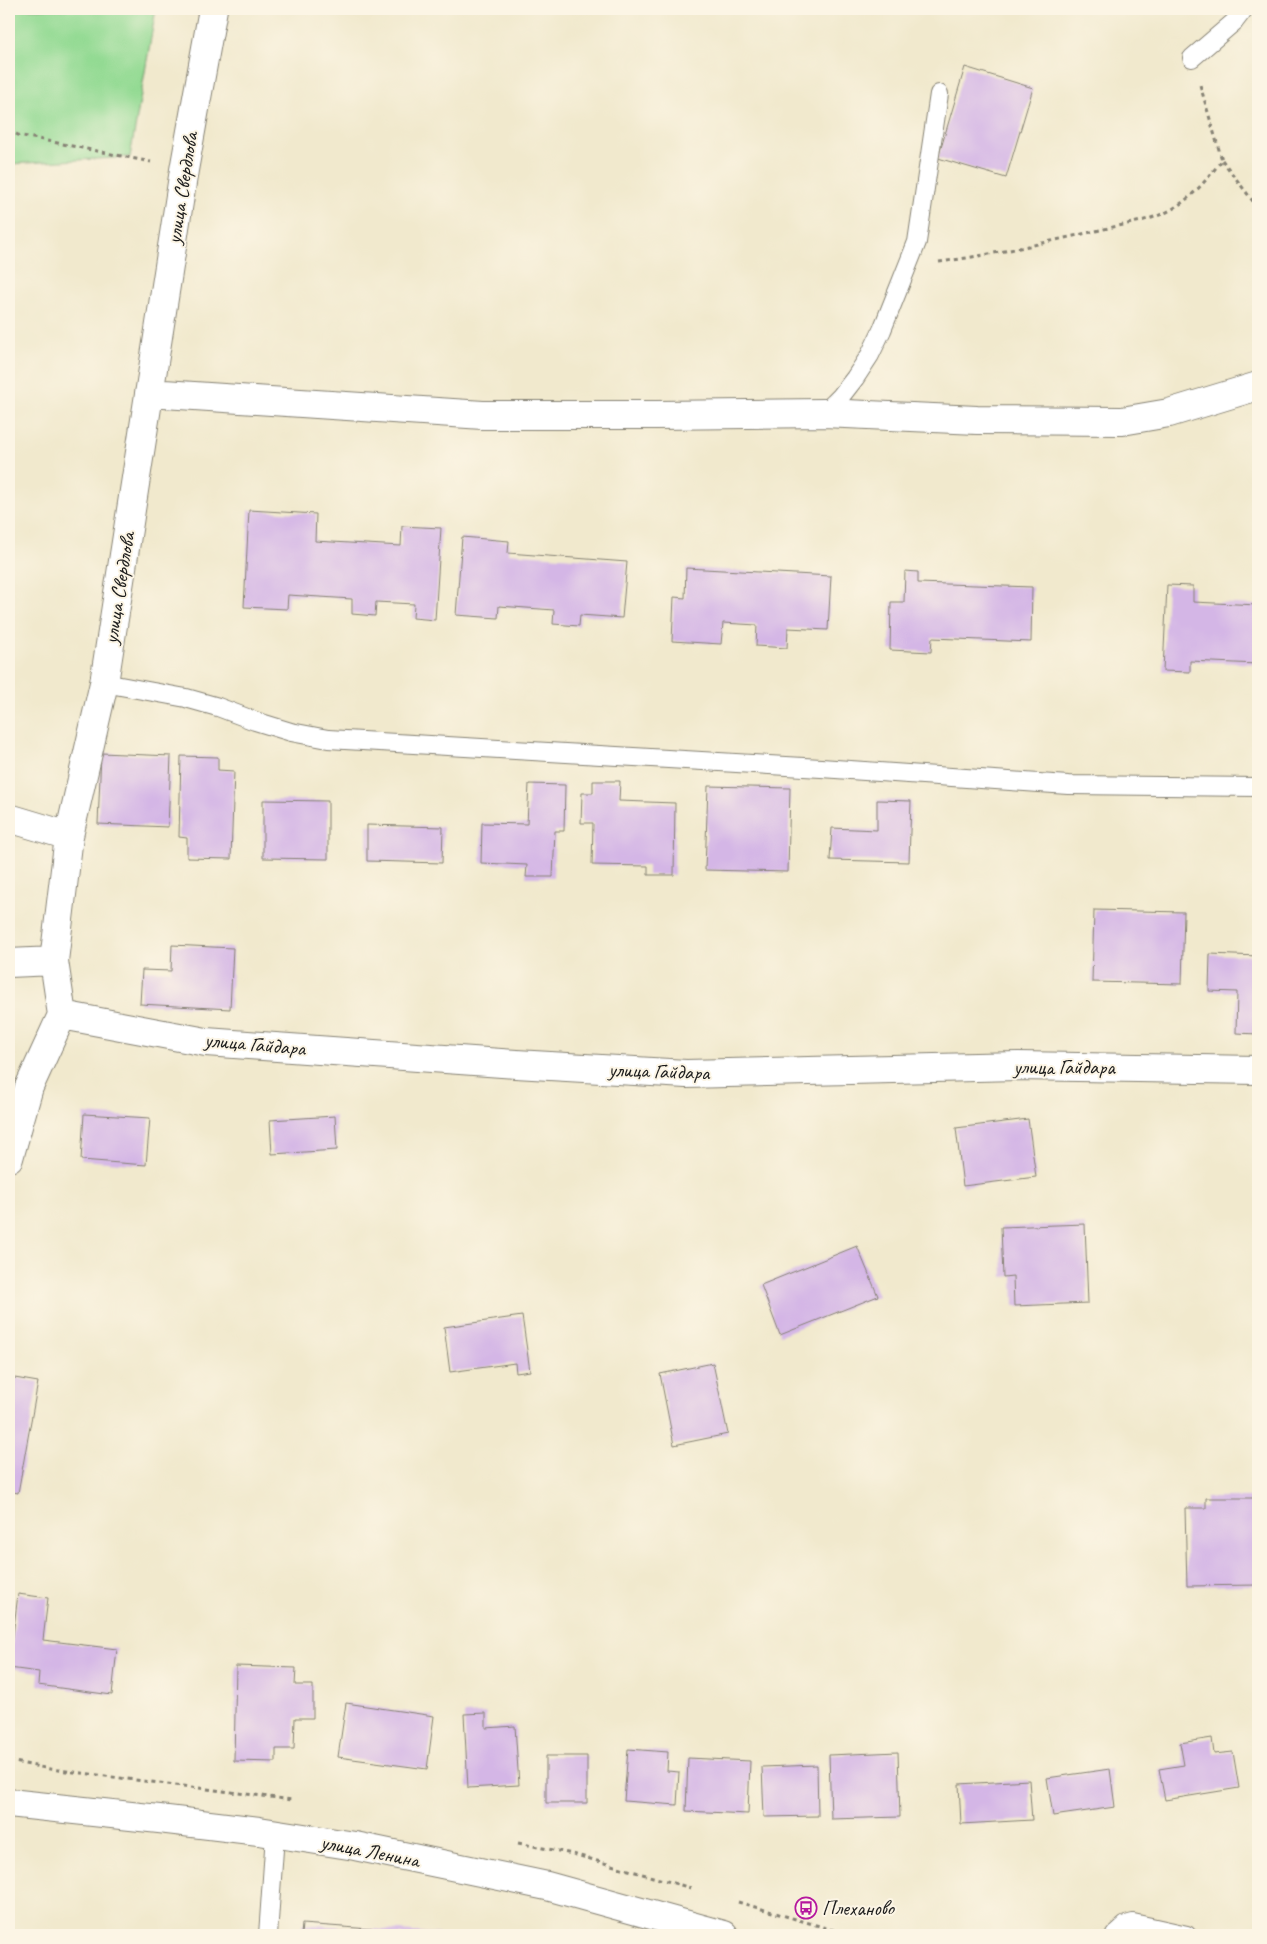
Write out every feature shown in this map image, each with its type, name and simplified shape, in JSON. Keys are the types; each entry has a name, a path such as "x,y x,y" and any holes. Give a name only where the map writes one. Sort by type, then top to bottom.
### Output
{"street":[{"name":"улица Свердлова","path":"62,1015 54,961 68,836 104,683 184,170 213,9"},
{"path":"149,394 483,415 824,413 977,420 1122,421 1169,413 1258,386"},
{"path":"9,818 68,836"},
{"path":"9,963 54,961"},
{"path":"9,1158 29,1087 62,1015"},
{"name":"улица Гайдара","path":"62,1015 206,1042 686,1074 1018,1066 1258,1070"},
{"name":"улица Ленина","path":"9,1803 159,1819 355,1846 547,1886 724,1935"}],"lane":[{"path":"1192,58 1234,22 1244,9"},
{"path":"824,413 851,384 870,355 882,330 916,242 939,94"},
{"path":"104,683 186,698 218,707 255,722 291,732 328,739 1068,785 1258,787"},
{"path":"268,1935 275,1834"},
{"path":"1116,1935 1126,1925 1132,1923 1187,1935"}],"path":[{"path":"1192,58 1222,160 1258,208"},
{"path":"9,130 18,135 130,157 184,170"},
{"path":"907,266 970,258 1034,245 1172,210 1199,189 1222,160"}],"green space":[{"path":"9,9 156,9 130,157 9,164"}],"building":[{"path":"1205,9 1222,9 1220,14"},
{"path":"965,67 1033,88 1006,178 938,158"},
{"path":"249,510 316,514 315,541 401,546 402,526 441,528 435,620 413,618 414,604 376,602 375,616 352,614 352,599 288,595 287,609 244,607"},
{"path":"462,537 509,541 508,553 627,562 622,618 580,615 579,626 553,624 554,610 499,606 498,618 456,615"},
{"path":"686,568 831,576 828,630 788,628 787,648 756,646 757,625 723,623 721,644 672,641 674,597 685,598"},
{"path":"905,571 918,572 918,583 1032,587 1031,642 932,638 931,652 890,650 891,602 904,602"},
{"path":"1167,585 1193,586 1193,602 1258,605 1258,664 1190,661 1190,672 1163,671"},
{"path":"101,753 171,756 168,827 98,824"},
{"path":"181,756 218,757 218,770 234,771 231,859 187,858 187,838 179,837"},
{"path":"593,781 620,781 619,801 675,803 674,875 648,875 648,866 592,865 593,823 581,823 582,793 593,793"},
{"path":"529,784 565,785 564,831 555,831 553,877 526,877 527,865 481,863 482,823 527,824"},
{"path":"708,786 790,788 788,872 705,870"},
{"path":"263,800 328,801 328,859 263,858"},
{"path":"877,800 911,801 909,862 830,860 832,828 877,830"},
{"path":"367,825 443,827 442,863 367,861"},
{"path":"1094,910 1184,912 1182,984 1092,982"},
{"path":"172,945 233,948 230,1009 140,1004 142,970 171,971"},
{"path":"1210,954 1258,956 1258,1034 1236,1033 1237,992 1209,991"},
{"path":"84,1114 150,1118 146,1165 81,1160"},
{"path":"335,1116 337,1150 272,1154 270,1120"},
{"path":"1028,1119 1036,1177 963,1186 956,1128"},
{"path":"1085,1224 1088,1303 1014,1306 1013,1276 1003,1277 1001,1227"},
{"path":"857,1246 878,1296 780,1335 761,1285"},
{"path":"522,1316 530,1371 516,1373 515,1363 450,1372 444,1327"},
{"path":"713,1363 728,1434 674,1445 660,1374"},
{"path":"9,1377 38,1382 18,1493 9,1491"},
{"path":"1206,1498 1258,1498 1258,1585 1187,1586 1185,1508 1206,1508"},
{"path":"18,1594 48,1598 43,1640 117,1649 112,1695 38,1685 39,1672 9,1668"},
{"path":"236,1666 296,1668 295,1685 313,1685 313,1718 295,1718 294,1749 276,1749 276,1762 234,1761"},
{"path":"346,1703 434,1716 427,1769 338,1757"},
{"path":"486,1713 486,1728 515,1726 519,1785 468,1788 464,1714"},
{"path":"1212,1738 1214,1754 1233,1752 1239,1788 1165,1800 1159,1769 1184,1765 1180,1743"},
{"path":"628,1749 668,1752 667,1771 679,1772 677,1805 624,1801"},
{"path":"898,1752 900,1817 831,1819 829,1755"},
{"path":"546,1756 587,1756 587,1803 546,1803"},
{"path":"688,1758 750,1761 748,1814 686,1811"},
{"path":"817,1765 818,1816 764,1817 762,1767"},
{"path":"1110,1769 1115,1807 1053,1816 1047,1778"},
{"path":"1029,1780 1032,1820 961,1824 959,1784"},
{"path":"302,1924 439,1934 439,1935 301,1935"}],"place":[{"name":"Плеханово","path":"806,1908"}]}
